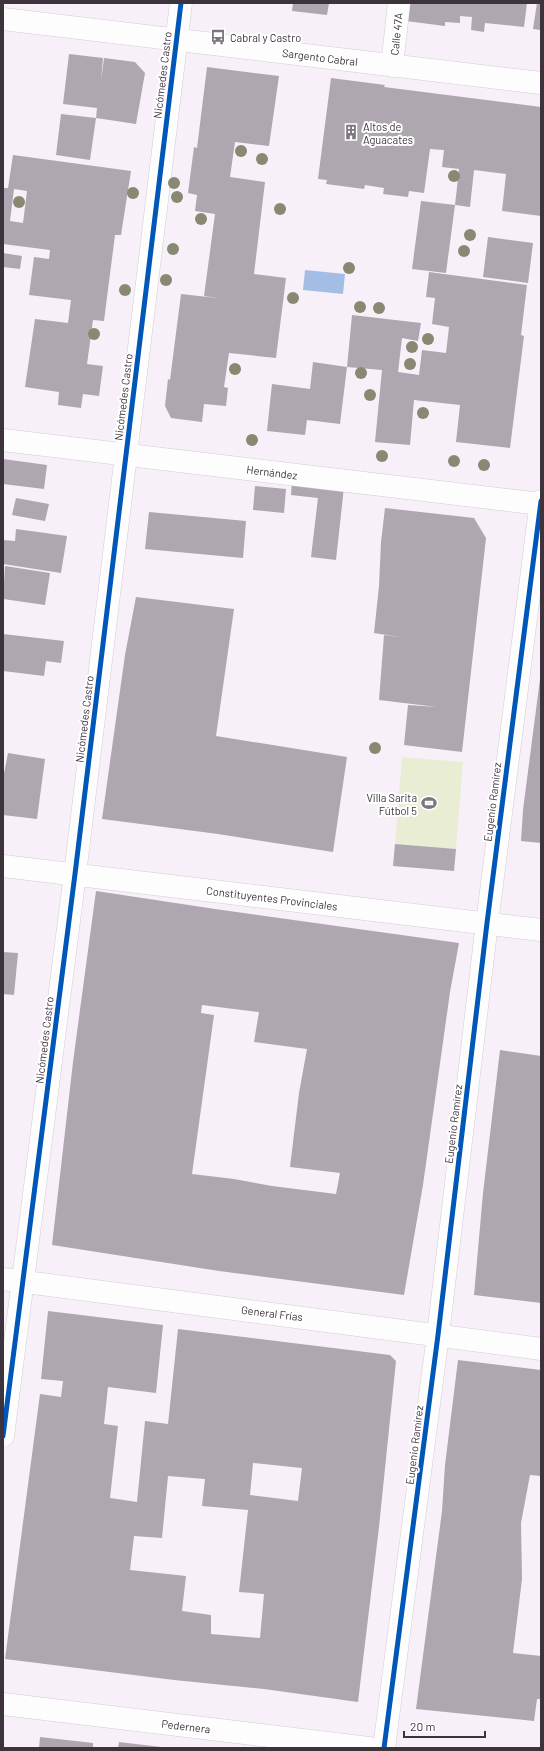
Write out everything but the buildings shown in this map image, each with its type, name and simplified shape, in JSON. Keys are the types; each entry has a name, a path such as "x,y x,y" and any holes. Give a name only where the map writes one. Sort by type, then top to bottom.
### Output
{"street":[{"name":"Nicómedes Castro","path":"3,1436 13,1280 75,874 181,3"},
{"name":"Calle 47A","path":"392,66 399,3"},
{"name":"Sargento Cabral","path":"3,19 541,83"},
{"name":"Hernández","path":"3,440 541,503"},
{"name":"Eugenio Ramírez","path":"384,1748 438,1335 487,923 541,503"},
{"name":"Constituyentes Provinciales","path":"3,866 541,930"},
{"name":"General Frías","path":"13,1280 541,1349"},
{"name":"Pedernera","path":"3,1704 369,1748"}],"green space":[{"name":"Villa Sarita Fútbol 5","path":"402,757 463,762 456,849 395,844"}],"water":[{"path":"305,270 345,274 343,294 303,290"}],"cycle path":[{"path":"3,1436 75,874 181,3"},
{"path":"384,1748 438,1335 487,923 541,501"}],"place":[{"name":"Cabral y Castro","path":"218,37"},
{"name":"Altos de Aguacates","path":"351,132"},
{"name":"Villa Sarita Fútbol 5","path":"429,803"}]}
